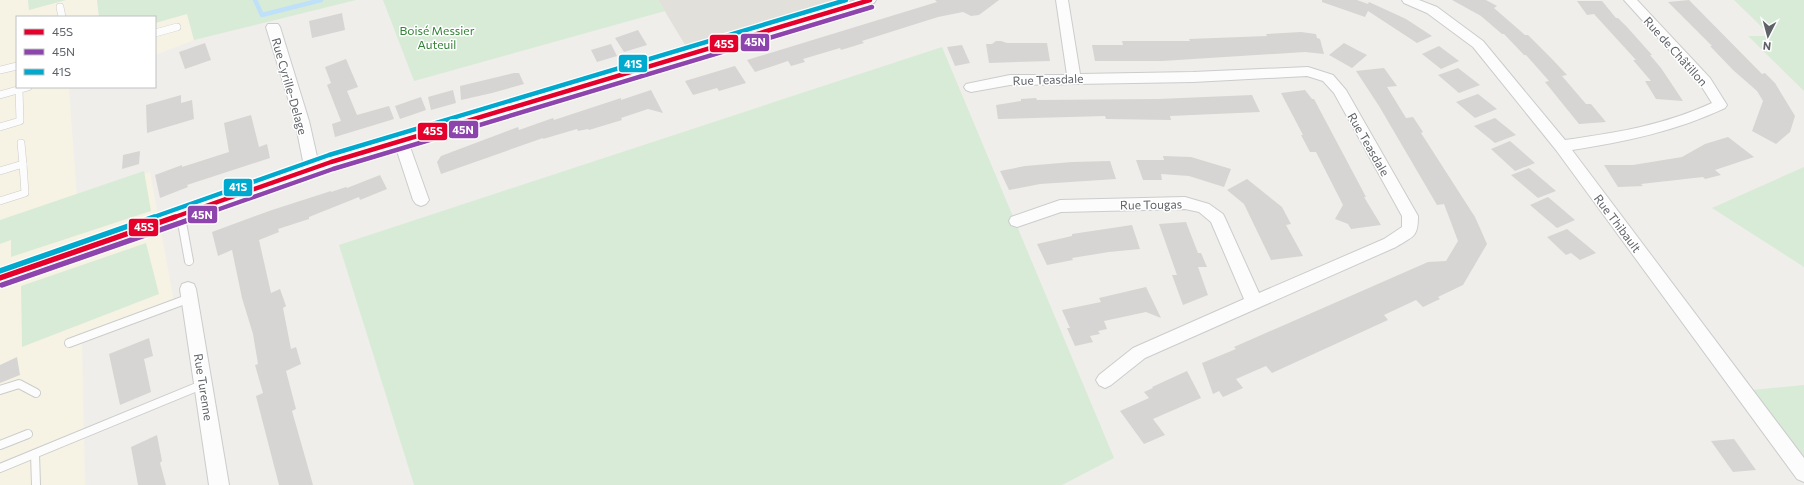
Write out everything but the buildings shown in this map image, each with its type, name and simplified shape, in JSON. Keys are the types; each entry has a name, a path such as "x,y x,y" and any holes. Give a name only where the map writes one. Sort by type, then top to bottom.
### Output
{"street":[{"path":"0,278 312,168 870,0"},
{"path":"1062,0 1074,78"},
{"name":"Rue Thibault","path":"1408,0 1432,10 1478,44 1560,146 1804,473"},
{"name":"Rue de Châtillon","path":"1560,146 1651,131 1702,114 1720,105 1705,81 1630,0"},
{"name":"Rue Cyrille-Delage","path":"273,27 302,121 312,168"},
{"name":"Rue Teasdale","path":"971,87 1010,80 1193,77 1308,72 1328,78 1339,90 1410,216 1410,230 1390,243 1139,354 1105,380"},
{"path":"400,141 421,200"},
{"name":"Rue Tougas","path":"1017,221 1060,206 1185,203 1204,208 1218,218 1254,302"},
{"name":"Rue Turenne","path":"189,293 219,485"}],"lane":[{"path":"60,8 62,16"},
{"path":"156,33 177,27"},
{"path":"0,70 16,66"},
{"path":"0,96 25,88"},
{"path":"0,127 20,121 19,90"},
{"path":"0,202 25,193 21,143"},
{"path":"0,171 23,164"},
{"path":"181,214 188,261"},
{"path":"69,343 189,293"},
{"path":"0,390 19,384 36,393"},
{"path":"0,468 204,384"},
{"path":"0,445 28,434"},
{"path":"35,454 36,485"}],"shaded area":[{"path":"0,0 28,0 29,10 66,0 97,0 99,16 16,16 16,88 70,88 69,89 77,198 150,172 174,302 82,342 85,485 0,485"},
{"path":"658,0 870,0 690,53"},
{"path":"187,14 194,40 156,55 156,23"}],"green space":[{"path":"28,0 66,0 29,10"},
{"path":"97,0 356,0 194,40 187,14 156,23 156,16 99,16"},
{"name":"Boisé Messier Auteuil","path":"383,0 658,0 665,11 414,81"},
{"path":"1734,0 1804,0 1804,91 1748,36 1771,36"},
{"path":"942,47 1114,458 1062,485 414,485 339,245"},
{"path":"1804,167 1804,267 1712,208"},
{"path":"144,171 151,211 11,257 11,240 0,244 0,220"},
{"path":"146,243 159,294 22,347 21,286"},
{"path":"1804,385 1804,473 1742,391"}],"waterway":[{"path":"255,0 262,15 321,0"}],"transit line":[{"name":"41S","path":"0,271 329,155 846,0"},
{"name":"45S","path":"0,278 331,162 870,0"},
{"name":"45N","path":"2,285 333,169 872,7"}]}
